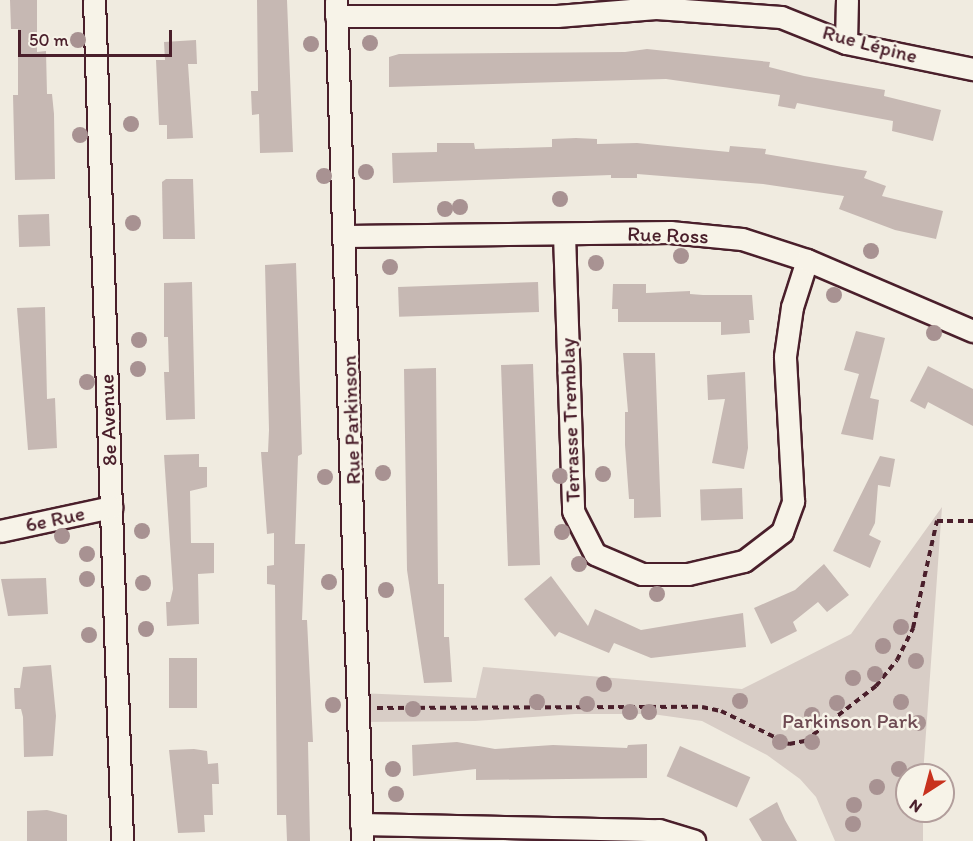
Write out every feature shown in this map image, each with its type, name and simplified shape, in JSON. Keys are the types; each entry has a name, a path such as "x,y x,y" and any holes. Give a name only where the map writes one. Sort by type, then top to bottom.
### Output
{"street":[{"name":"8e Avenue","path":"94,0 122,841"},
{"path":"846,43 847,0"},
{"name":"Rue Lépine","path":"336,8 557,16 656,8 781,17 846,43 973,69"},
{"name":"Rue Parkinson","path":"336,8 346,236 362,833"},
{"name":"Rue Ross","path":"346,236 670,232 742,239 807,260 973,331"},
{"name":"Terrasse Tremblay","path":"564,234 573,511 595,554 642,574 688,574 744,561 782,532 793,501 785,356 792,307 807,260"},
{"name":"6e Rue","path":"0,531 111,507"},
{"path":"362,833 659,830 694,841"}],"path":[{"path":"358,708 702,707 721,711 789,744 805,741 876,686 897,660 913,628 937,521 973,521"}],"green space":[{"name":"Parkinson Park","path":"942,507 924,763 895,763 895,823 923,823 923,841 835,841 816,797 800,779 767,755 702,721 652,714 575,714 475,721 359,722 358,693 476,698 483,667 742,689 851,634"}],"building":[{"path":"10,0 37,0 37,52 46,51 47,94 52,94 55,179 15,180 13,95 18,95 18,29 11,29"},
{"path":"257,0 287,0 293,152 260,153 259,114 252,115 251,91 258,91"},
{"path":"196,40 197,64 188,64 193,138 167,139 167,125 159,125 156,60 165,60 164,42"},
{"path":"647,49 770,62 769,67 804,76 885,90 884,96 941,110 933,141 892,131 893,121 797,103 795,109 778,106 780,95 666,79 389,87 389,57 399,54 625,52"},
{"path":"552,139 597,139 597,144 637,143 729,152 730,146 766,149 765,154 867,171 864,178 886,186 882,196 943,211 936,239 895,230 839,209 844,196 763,184 637,174 637,178 611,178 611,175 393,183 392,153 437,152 437,143 474,143 475,149 552,147"},
{"path":"166,179 193,179 195,239 163,239 162,182"},
{"path":"49,214 50,246 19,247 18,215"},
{"path":"296,263 302,454 298,456 295,544 305,544 302,620 307,620 313,742 308,742 310,841 287,841 286,815 277,815 275,585 267,584 267,566 274,565 274,533 267,534 261,452 268,452 269,430 265,265"},
{"path":"192,282 195,419 166,420 164,372 169,372 168,337 164,337 164,283"},
{"path":"538,282 539,312 399,317 398,287"},
{"path":"613,284 646,284 646,293 690,291 690,294 703,295 752,295 754,320 749,320 750,333 721,335 721,322 618,322 618,309 612,309"},
{"path":"45,307 47,399 55,398 57,448 28,450 17,308"},
{"path":"856,331 885,338 870,398 879,400 873,440 841,434 859,374 844,370"},
{"path":"623,353 655,353 661,517 634,518 634,499 629,499 625,445 625,412 628,412"},
{"path":"533,364 540,565 508,566 501,365"},
{"path":"928,366 973,389 973,426 928,402 925,409 910,401"},
{"path":"436,368 438,584 444,584 444,637 449,637 452,682 424,683 407,570 404,369"},
{"path":"745,372 748,448 744,469 712,463 725,399 708,400 707,375"},
{"path":"199,454 199,467 207,467 207,487 190,491 191,543 214,543 214,573 198,574 199,624 167,626 166,602 170,602 173,589 164,455"},
{"path":"880,456 895,459 890,487 878,485 875,523 869,535 881,541 870,568 833,551"},
{"path":"742,488 743,519 701,520 700,489"},
{"path":"824,564 849,595 827,612 818,602 793,622 797,631 771,644 754,608 795,590"},
{"path":"551,576 588,626 595,609 641,630 743,613 746,647 651,658 614,643 609,653 559,632 555,637 524,599"},
{"path":"46,578 48,614 8,616 1,579"},
{"path":"169,658 197,658 197,708 169,708"},
{"path":"51,665 56,716 53,756 24,757 23,717 21,709 15,709 14,688 20,688 23,667"},
{"path":"457,742 495,749 553,745 627,748 628,745 647,744 647,778 476,780 476,769 413,776 412,745"},
{"path":"680,746 750,777 737,807 667,776"},
{"path":"169,750 207,751 208,764 218,763 219,784 212,784 213,815 204,815 205,832 178,833"},
{"path":"777,802 797,841 762,841 749,819"},
{"path":"47,810 67,815 67,841 27,841 27,811"}]}
